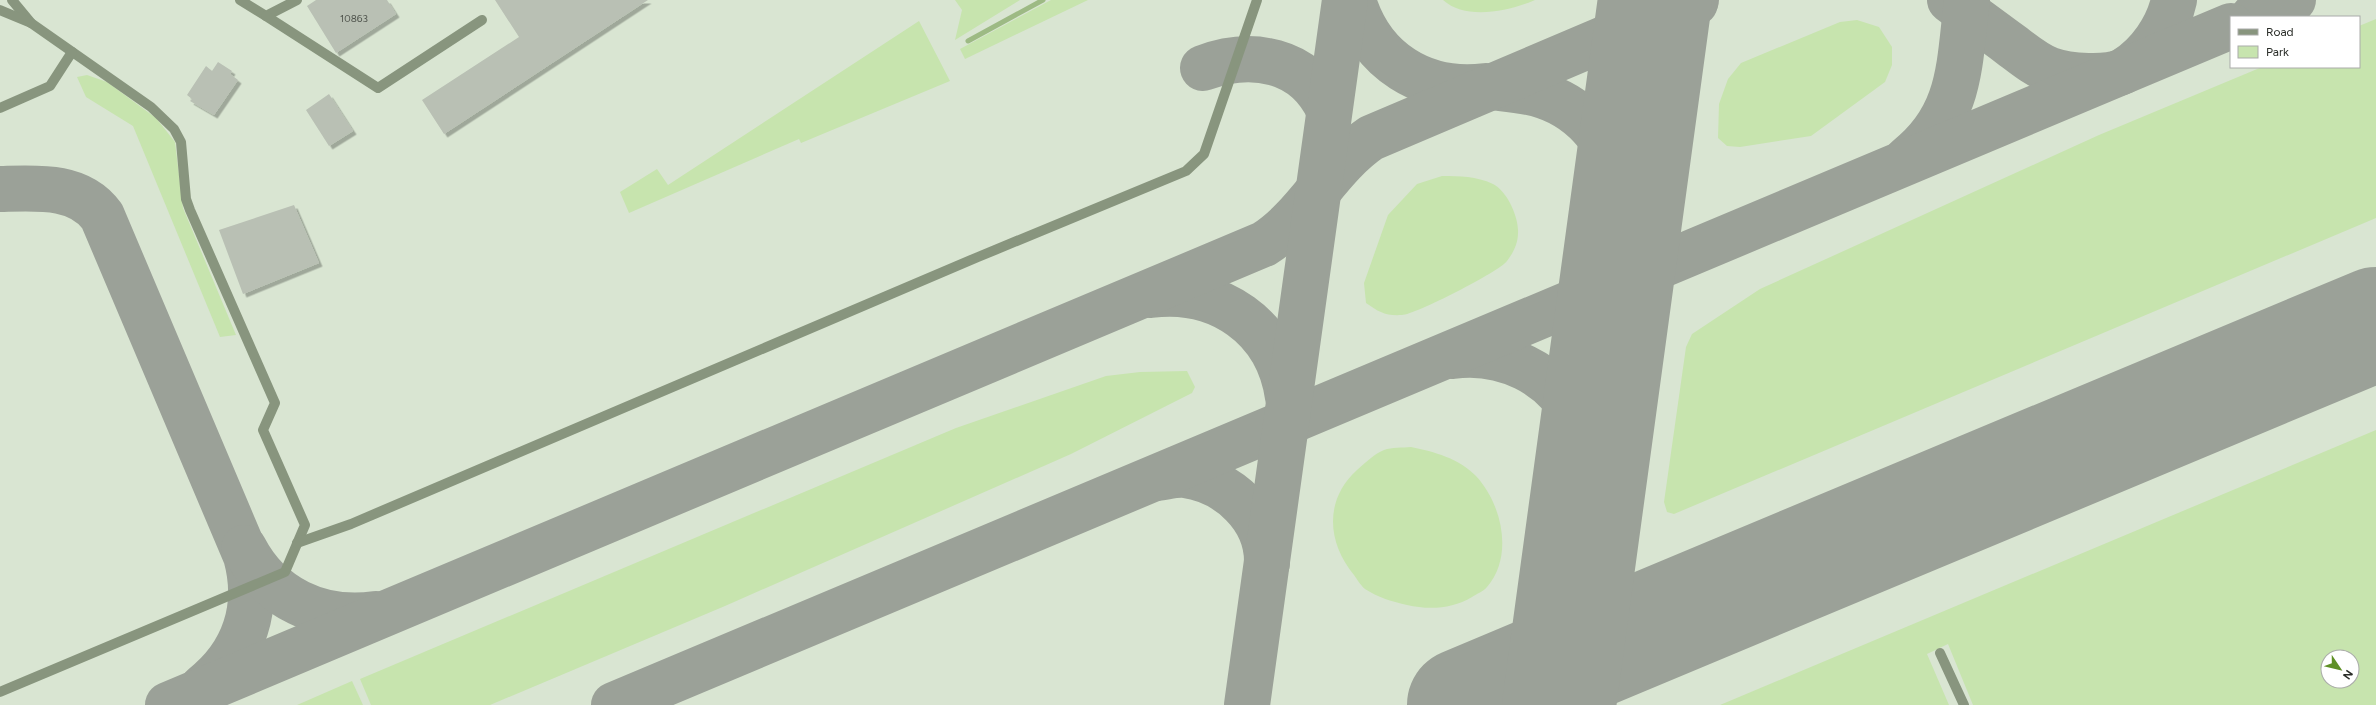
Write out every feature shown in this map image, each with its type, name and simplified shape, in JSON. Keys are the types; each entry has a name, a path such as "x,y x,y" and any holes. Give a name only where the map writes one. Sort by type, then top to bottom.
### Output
{"lane":[{"path":"12,0 31,23"},
{"path":"240,0 378,88 482,20"},
{"path":"266,16 297,0"},
{"path":"297,543 351,524 963,263 1186,172 1204,154 1257,0"},
{"path":"0,10 31,23 164,118 174,129 181,142 186,199 274,403 263,430 305,525 285,572 0,692"},
{"path":"0,108 50,86 72,52"},
{"path":"1940,653 1964,705"}],"shaded area":[{"path":"0,0 2376,0 2376,705 0,705"}],"green space":[{"path":"955,0 1020,0 955,40 962,10"},
{"path":"1051,0 1088,0 965,59 960,49"},
{"path":"1443,0 1535,0 1513,8 1488,12 1475,12 1452,6"},
{"path":"2376,19 2376,218 1674,514 1667,512 1664,502 1686,347 1692,334 1760,289 2099,135 2260,68 2360,68 2360,26"},
{"path":"1857,20 1879,27 1892,47 1892,65 1885,82 1811,136 1740,147 1727,146 1718,138 1719,104 1728,79 1741,63 1840,22"},
{"path":"919,21 950,81 801,143 799,139 629,213 620,192 657,169 668,185"},
{"path":"87,75 107,82 156,118 175,142 183,208 236,335 220,337 133,126 86,97 77,77"},
{"path":"1442,176 1462,176 1474,178 1487,181 1498,187 1507,198 1514,212 1518,227 1518,237 1515,248 1507,261 1501,266 1439,301 1402,315 1391,315 1379,311 1366,303 1364,283 1388,215 1417,184"},
{"path":"1187,371 1195,387 1192,393 1071,454 725,606 490,705 371,705 360,679 956,428 1106,376 1140,372"},
{"path":"2376,430 2376,705 1973,705 1948,644 1927,654 1949,705 1720,705"},
{"path":"1411,447 1429,451 1454,460 1469,470 1476,476 1485,488 1498,515 1502,546 1500,561 1495,574 1484,590 1456,604 1424,608 1402,604 1380,597 1362,586 1345,562 1338,549 1334,535 1334,508 1339,494 1346,482 1363,464 1380,452 1390,448"},
{"path":"352,681 363,705 297,705"}],"building":[{"path":"316,0 387,0 396,14 336,53 307,6"},
{"path":"495,0 648,0 444,134 422,100 519,37"},
{"path":"218,62 232,71 230,74 238,80 214,115 190,101 192,99 187,95 206,66 212,71"},
{"path":"329,94 353,131 329,146 306,110"},
{"path":"294,205 319,263 243,294 219,230"}],"waterway":[{"path":"968,41 1043,0"}],"taxiway":[{"path":"1247,705 1345,0"},
{"path":"1353,0 1361,22 1373,40 1386,56 1403,69 1421,78 1441,85 1463,87 1486,86"},
{"path":"168,705 1264,244 1293,220 1342,163 1371,138 1696,0"},
{"path":"1950,0 2025,56 2040,65 2057,72 2088,76 2118,73 2125,70 2142,57 2162,30 2167,21 2174,0"},
{"path":"1907,159 1925,142 1938,125 1948,107 1955,87 1959,67 1967,0"},
{"path":"2255,16 2293,0"},
{"path":"1642,95 1655,56 1667,32 1675,21 1695,3"},
{"path":"614,705 2230,26"},
{"path":"1203,68 1240,60 1258,60 1275,63 1291,69 1306,79 1319,93 1329,110"},
{"path":"1490,87 1531,92 1559,102 1586,121 1606,146 1619,176 1623,203 1623,226 1617,284"},
{"path":"0,189 28,188 56,190 69,193 81,198 102,216 246,556 250,575 251,593 250,611 246,628 239,644 229,660 203,687"},
{"path":"1607,352 1614,328 1623,306 1636,286 1655,269"},
{"path":"1150,295 1175,294 1199,297 1221,305 1241,316 1258,331 1272,350 1282,372 1288,397"},
{"path":"1452,356 1490,356 1508,361 1541,377 1555,389 1567,403 1577,420 1592,467"},
{"path":"1157,478 1185,475 1201,479 1230,493 1253,517 1261,531 1266,546 1267,563"},
{"path":"244,548 255,566 268,581 282,593 299,603 316,610 335,614 355,616 376,614"}],"runway":[{"path":"1559,705 1655,0"},
{"path":"1464,705 2376,324"}]}
